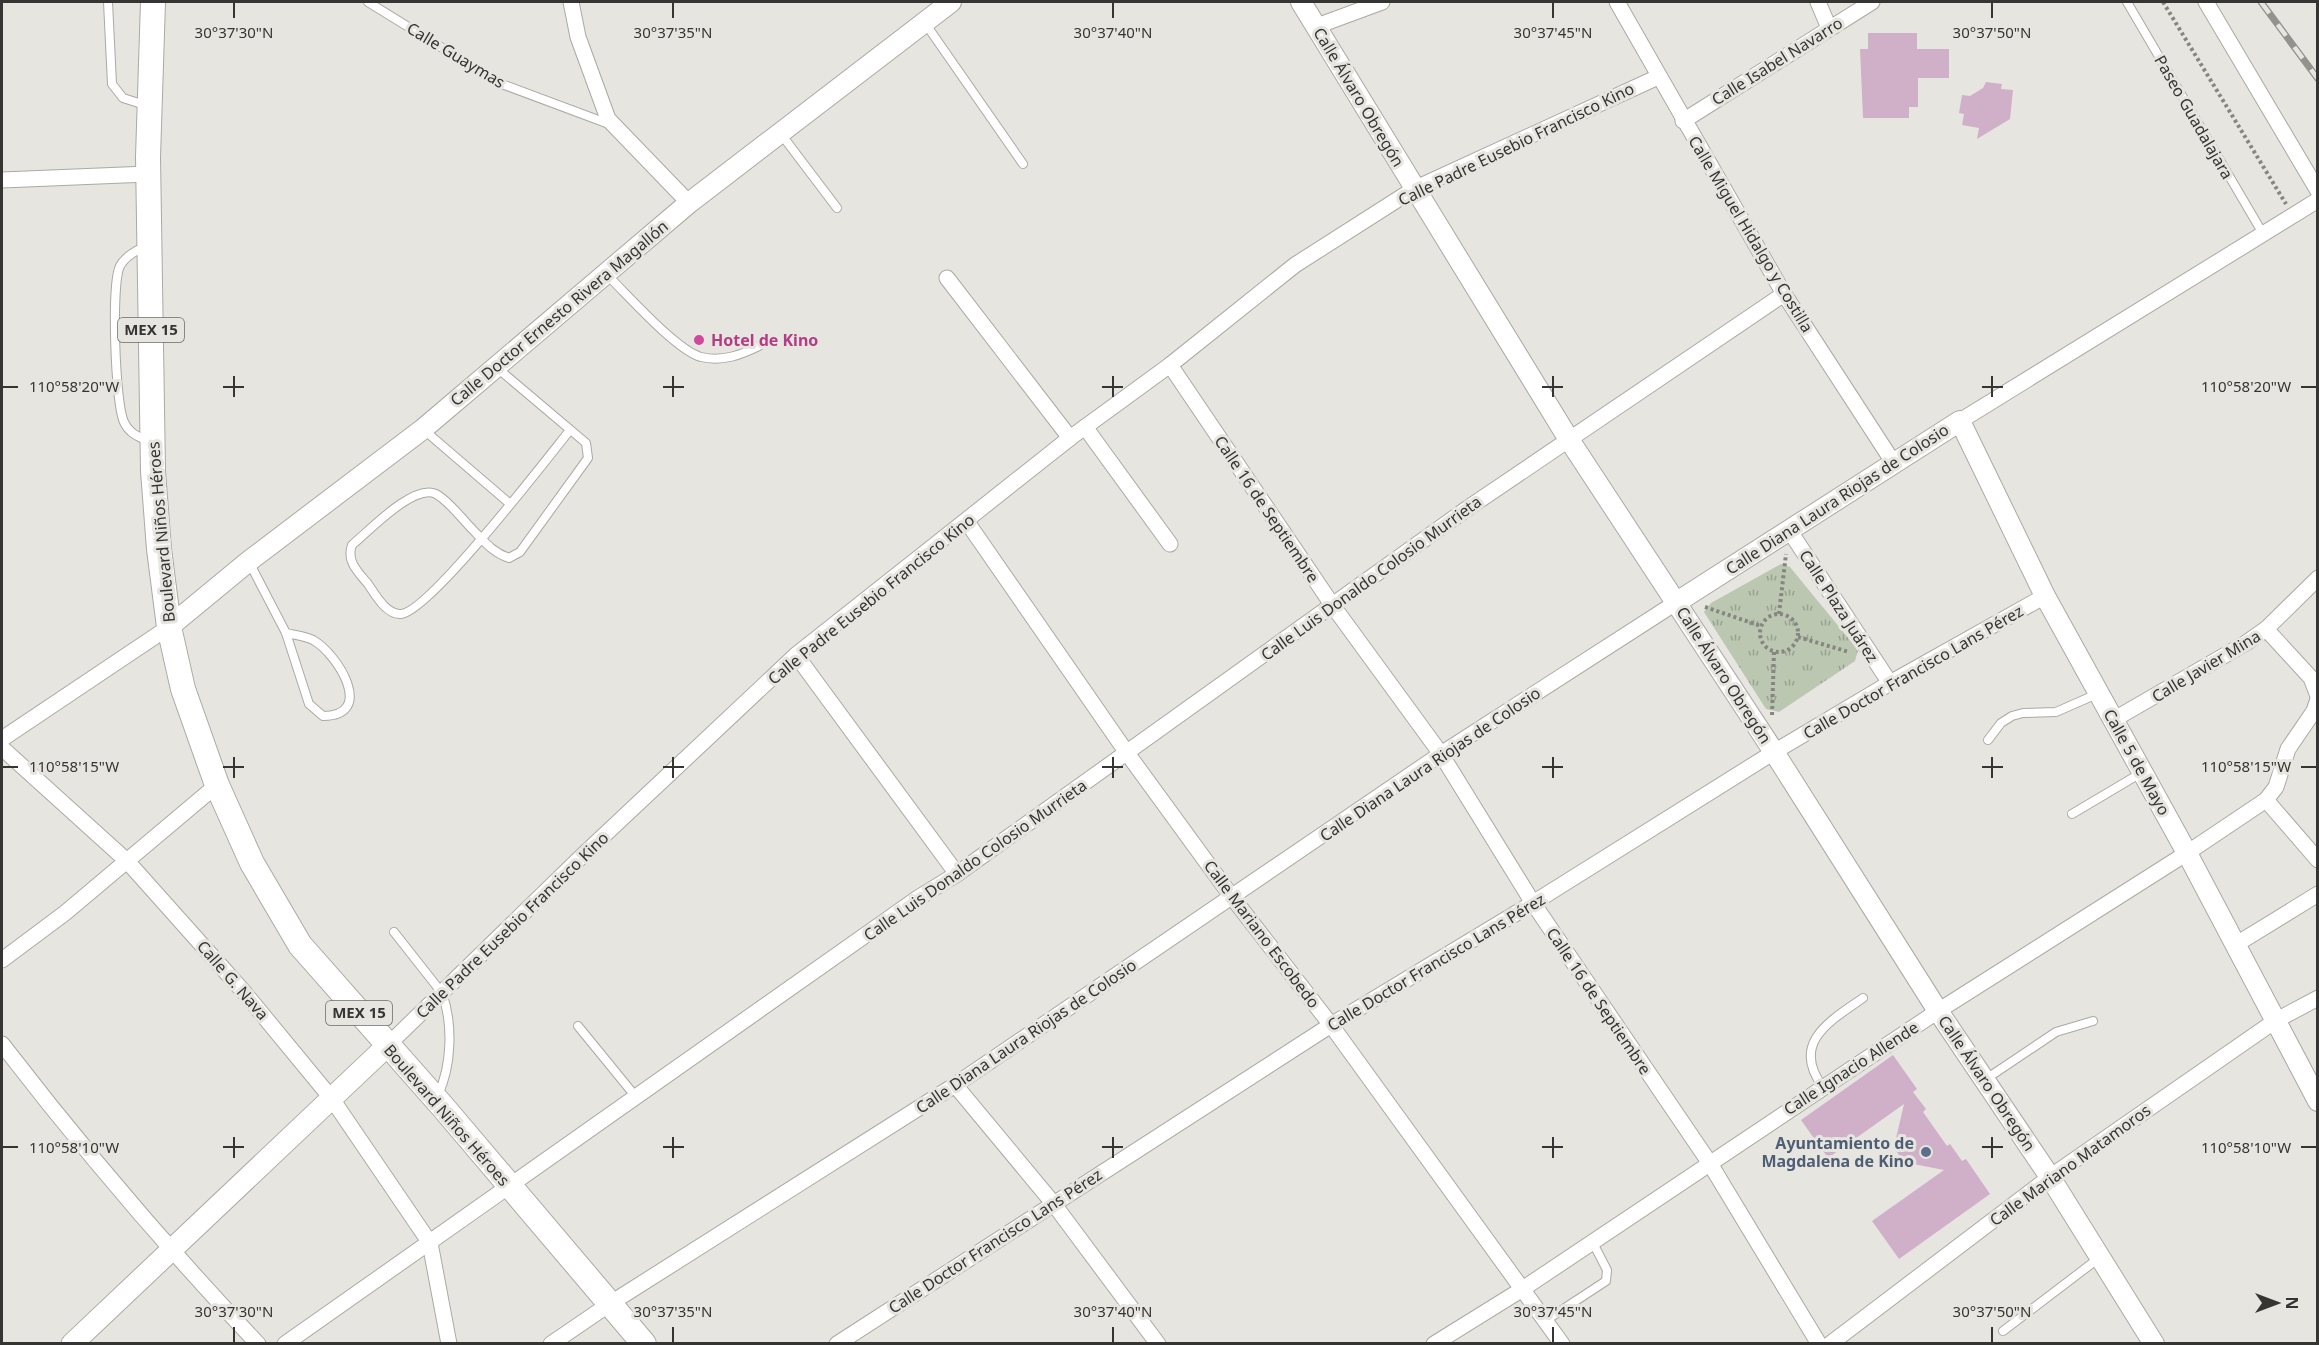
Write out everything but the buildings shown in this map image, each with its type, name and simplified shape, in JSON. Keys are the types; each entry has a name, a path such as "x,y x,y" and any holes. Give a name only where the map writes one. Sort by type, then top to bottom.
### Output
{"main road":[{"name":"Boulevard Niños Héroes","path":"145,2 150,33"},
{"name":"Boulevard Niños Héroes","path":"153,2 150,33 148,174 153,443 159,549 169,627 183,689 217,785 252,863 300,945 436,1099 644,1344"},
{"name":"Calle Padre Eusebio Francisco Kino","path":"72,1344 388,1045"}],"street":[{"path":"572,2 586,62 608,119 689,203"},
{"name":"Calle Doctor Ernesto Rivera Magallón","path":"169,627 249,561 423,429 604,272 689,203 951,2"},
{"name":"Calle Álvaro Obregón","path":"1301,2 1568,438 1774,752 1938,1011 2050,1177 2154,1344"},
{"path":"1317,26 1382,2"},
{"name":"Calle Miguel Hidalgo y Costilla","path":"1617,2 1784,294 1893,462"},
{"path":"1818,2 1828,28"},
{"name":"Calle Isabel Navarro","path":"1683,120 1872,2"},
{"path":"2206,2 2318,191"},
{"name":"Calle Padre Eusebio Francisco Kino","path":"388,1045 796,655 967,522 1084,427 1170,365 1295,265 1414,189 1658,77"},
{"path":"2,180 148,174"},
{"name":"Calle Diana Laura Riojas de Colosio","path":"551,1344 611,1303 955,1085 1441,754 1893,462 2262,232 2318,200"},
{"path":"947,278 1070,438"},
{"name":"Calle Luis Donaldo Colosio Murrieta","path":"285,1344 918,898 957,874 1568,438 1784,294"},
{"name":"Calle 16 de Septiembre","path":"1170,365 1333,606 1441,754 1533,903 1708,1162 1819,1344"},
{"name":"Calle 5 de Mayo","path":"1960,421 2045,596 2187,853 2318,1101"},
{"path":"1084,427 1170,543"},
{"name":"Calle Mariano Escobedo","path":"967,522 1127,753 1232,897 1331,1025 1562,1344"},
{"name":"Calle Plaza Juárez","path":"1789,530 1890,683"},
{"name":"Calle Javier Mina","path":"2113,720 2266,629 2318,578"},
{"name":"Calle Doctor Francisco Lans Pérez","path":"837,1344 1331,1025 1533,903 1774,752 1890,683 2045,596"},
{"path":"2,739 169,627"},
{"name":"Calle Ignacio Allende","path":"1434,1344 1521,1290 1708,1162 1938,1011 2187,853 2266,800 2276,787 2288,749 2314,711 2318,697 2311,678 2266,629"},
{"path":"796,655 957,874"},
{"name":"Calle G. Nava","path":"2,748 127,861 243,991 332,1099 430,1243"},
{"path":"2,960 65,913 217,785"},
{"path":"2266,800 2318,860"},
{"path":"2235,945 2318,894"},
{"name":"Calle Mariano Matamoros","path":"1830,1344 2050,1177 2275,1021 2318,998"},
{"path":"2,1044 51,1108 171,1252 258,1344"},
{"path":"955,1085 1053,1203 1158,1344"},
{"path":"430,1243 449,1344"}],"lane":[{"path":"108,2 112,84 123,98 149,106"},
{"name":"Calle Guaymas","path":"368,2 499,83 615,127"},
{"name":"Paseo Guadalajara","path":"2127,2 2262,232"},
{"path":"924,22 1023,164"},
{"path":"780,133 837,208"},
{"path":"150,245 137,250 120,267 116,283 117,366 118,401 125,425 134,435 153,443"},
{"path":"604,272 678,342 701,357 736,357 759,346"},
{"path":"495,366 586,443 588,458 520,552 509,558 494,553 482,539 437,495 426,491 409,498 352,545 349,554 354,568 389,611 401,614 419,606 482,539 570,430"},
{"path":"423,429 509,503"},
{"path":"249,561 272,602 309,704 323,716 339,714 346,710 349,703 348,685 335,659 311,639 285,633"},
{"path":"1988,740 2001,723 2012,716 2023,713 2056,712 2099,694"},
{"path":"2072,814 2142,772"},
{"path":"394,932 442,993 449,1035 444,1083 436,1099"},
{"path":"1822,1087 1814,1076 1810,1061 1811,1045 1831,1020 1863,998"},
{"path":"1985,1080 2056,1032 2093,1021"},
{"path":"578,1026 636,1097"},
{"path":"1545,1321 1606,1281 1607,1270 1592,1241"},
{"path":"2003,1331 2100,1257"}],"path":[{"path":"2163,2 2292,214"},
{"path":"1779,614 1789,530"},
{"path":"1677,602 1708,607 1761,626"},
{"path":"1779,614 1792,618 1797,625 1798,637 1788,651 1774,652 1762,643 1761,626 1766,618 1779,614"},
{"path":"1798,637 1857,655"},
{"path":"1774,652 1774,752"}],"green space":[{"path":"1781,564 1790,567 1858,650 1855,661 1779,712 1766,709 1704,612 1711,603"}],"railway":[{"path":"2261,2 2318,79"}],"place":[{"name":"Hotel de Kino","path":"699,340"},
{"name":"Ayuntamiento de Magdalena de Kino","path":"1926,1152"}]}
